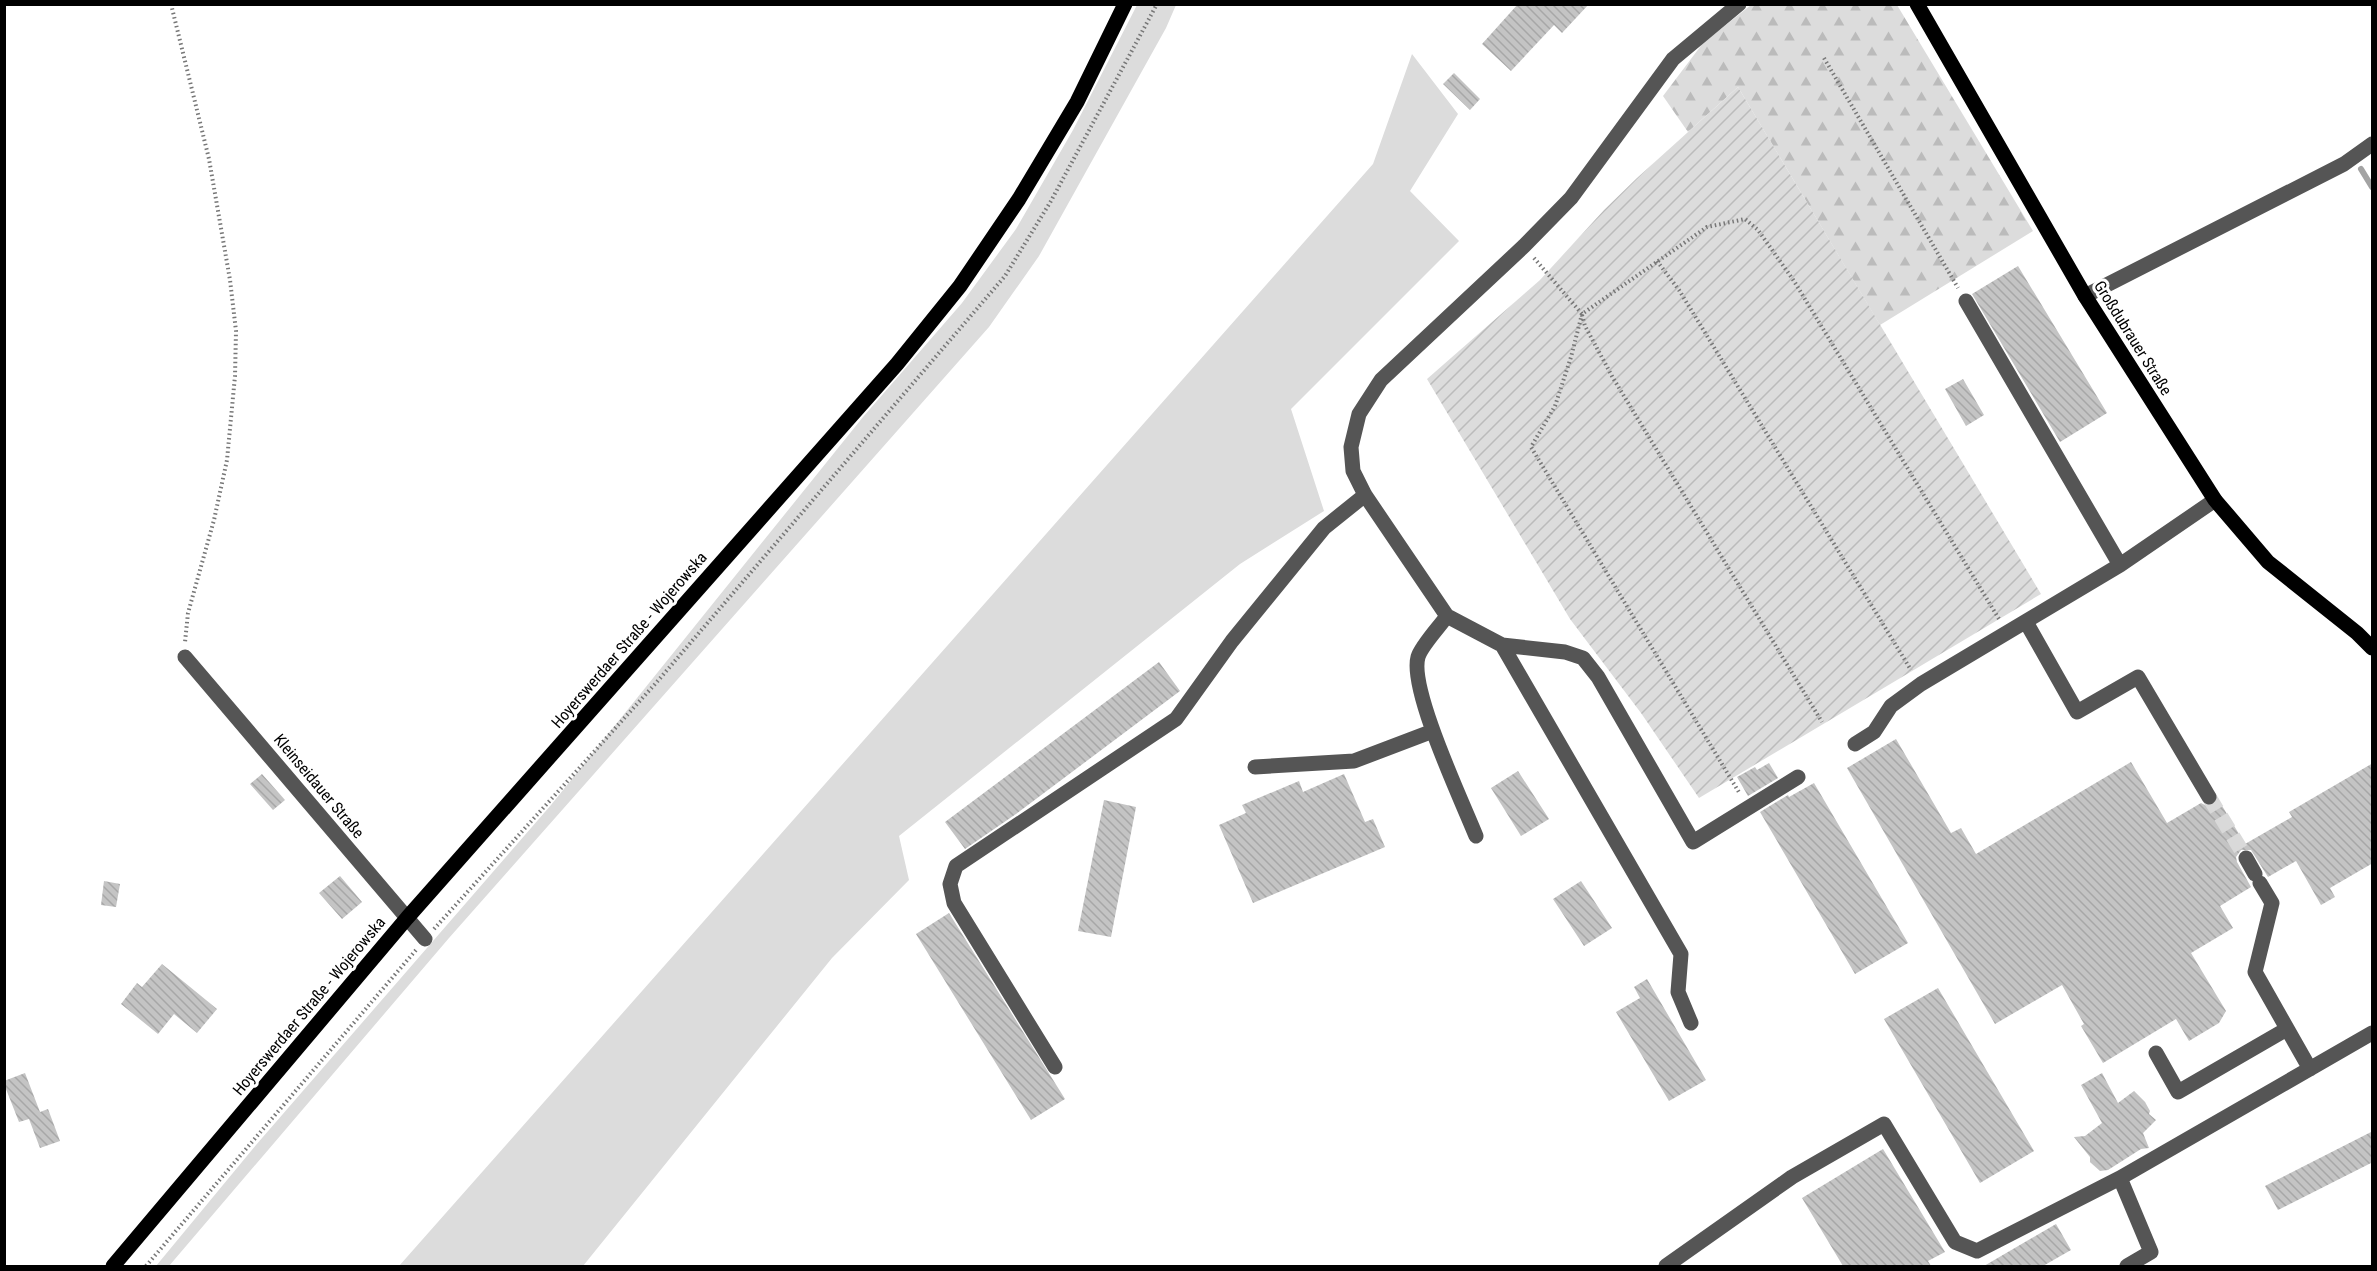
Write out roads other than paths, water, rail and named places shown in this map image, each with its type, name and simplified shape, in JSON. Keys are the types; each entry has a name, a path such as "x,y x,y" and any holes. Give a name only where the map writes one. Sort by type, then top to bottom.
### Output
{"main road":[{"name":"Hoyerswerdaer Straße - Wojerowska","path":"112,1266 407,918 889,372 960,286 1019,199 1077,102 1125,4"},
{"name":"Großdubrauer Straße","path":"1917,4 2085,296 2215,500 2268,562 2373,648"}],"street":[{"path":"1739,4 1673,59 1571,198 1524,246 1381,380 1359,414 1351,447 1353,471 1365,495 1447,616 1502,645 1566,652 1583,658 1598,677 1693,842 1798,777"},
{"path":"2085,296 2344,164 2373,144"},
{"path":"1966,301 2120,565"},
{"path":"1055,1067 954,903 950,884 956,866 1176,719 1232,641 1324,528 1365,495"},
{"path":"1855,744 1875,732 1891,706 1921,684 2120,565 2215,500"},
{"path":"1447,616 1418,655 1416,675 1434,731 1476,836"},
{"path":"2026,622 2077,712 2138,676 2210,797"},
{"path":"1502,645 1681,954 1678,992 1691,1023"},
{"name":"Kleinseidauer Straße","path":"185,657 425,939"},
{"path":"1255,767 1354,761 1434,731"},
{"path":"2246,858 2272,903 2255,972 2310,1069"},
{"path":"2156,1053 2178,1092 2287,1029"},
{"path":"1666,1266 1792,1177 1884,1124 1955,1242 1977,1251 2120,1178 2373,1033"},
{"path":"2120,1178 2151,1252 2127,1266"}],"waterway":[{"path":"2361,169 2372,187"}],"tunnel":[{"path":"2209,797 2246,858"}]}
